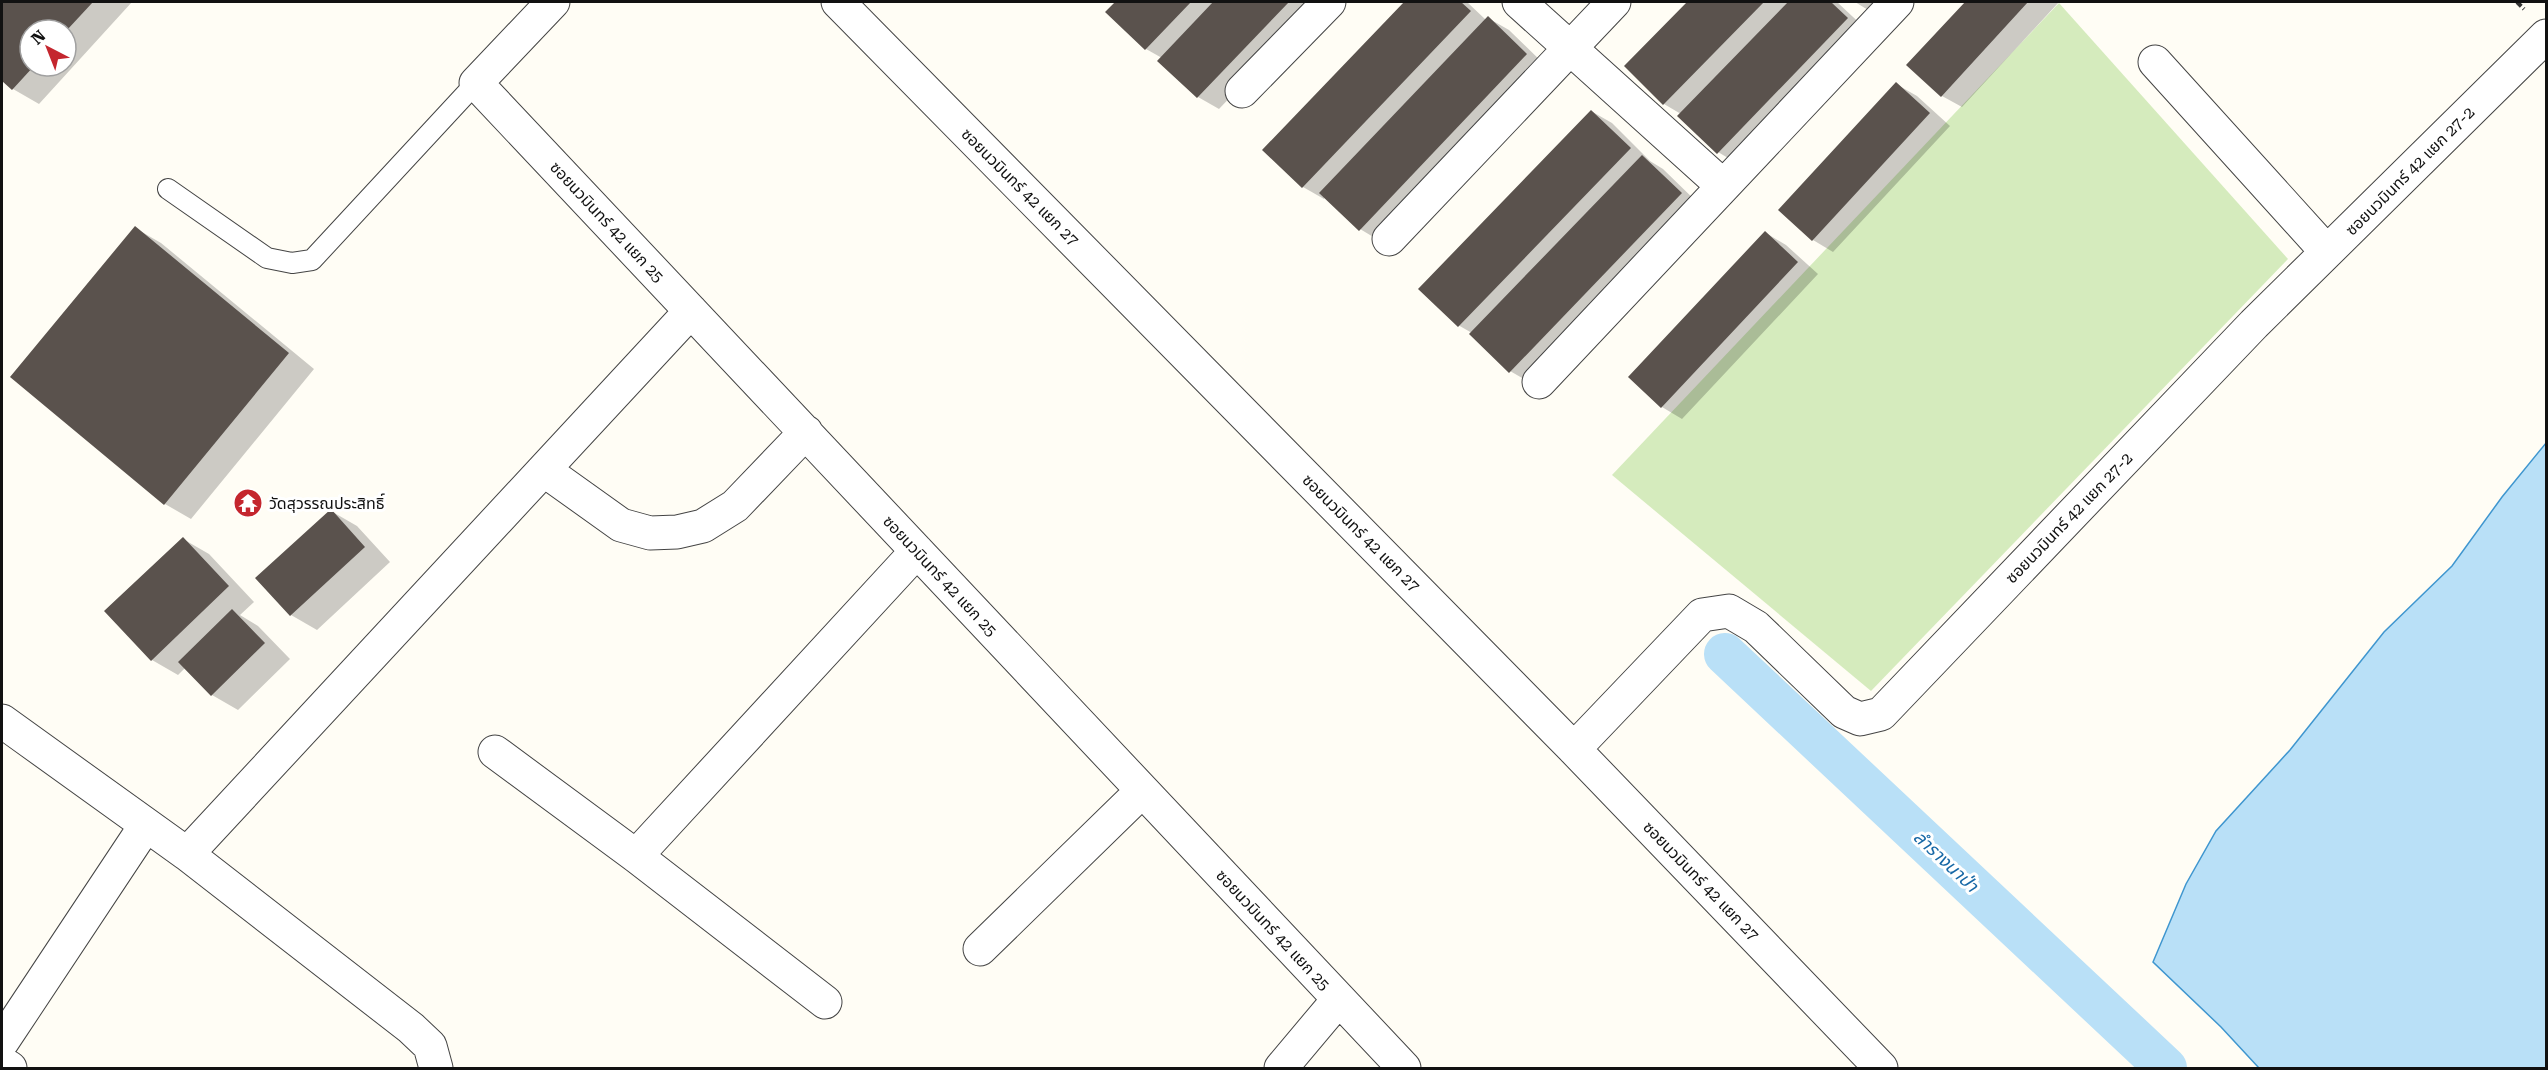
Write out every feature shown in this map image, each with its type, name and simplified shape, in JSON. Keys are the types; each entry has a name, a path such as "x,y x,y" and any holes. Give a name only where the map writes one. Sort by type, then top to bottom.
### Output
{"street":[{"path":"476,83 553,2"},
{"name":"ซอยนวมินทร์ 42 แยก 27","path":"838,2 1574,749 1881,1068"},
{"path":"1242,92 1329,2"},
{"path":"1519,2 1723,186"},
{"path":"1389,239 1614,2"},
{"path":"1539,382 1897,2"},
{"name":"ซอยนวมินทร์ 42 แยก 27-2","path":"1574,749 1702,615 1729,611 1756,627 1844,712 1860,719 1881,714 2254,324 2547,36"},
{"path":"2155,62 2326,252"},
{"name":"ซอยนวมินทร์ 42 แยก 25","path":"476,83 1404,1068"},
{"path":"187,854 692,311"},
{"path":"544,470 621,525 650,533 677,532 703,526 735,506 806,432"},
{"path":"636,856 917,551"},
{"path":"2,721 187,854 411,1028 430,1046 436,1068"},
{"path":"495,752 636,856 825,1002"},
{"path":"980,949 1143,791"},
{"path":"2,1042 146,825"},
{"path":"1281,1068 1339,999"},
{"path":"2,1063 10,1068"}],"lane":[{"path":"168,189 267,258 292,263 312,260 476,83"}],"green space":[{"path":"2059,3 2288,259 1871,691 1612,475"}],"water":[{"path":"2546,443 2546,1068 2259,1068 2221,1027 2153,962 2186,884 2216,831 2290,750 2384,632 2452,566 2502,497"}],"building":[{"path":"2,2 93,2 78,18 18,18 18,78 23,78 12,90 2,81"},
{"path":"1115,2 1191,2 1145,50 1105,12"},
{"path":"1213,2 1289,2 1197,98 1157,61"},
{"path":"1404,2 1461,2 1471,11 1302,188 1262,150"},
{"path":"1687,2 1764,2 1663,105 1624,66"},
{"path":"1788,2 1831,2 1848,18 1717,154 1677,116"},
{"path":"1965,2 2028,2 1941,97 1906,65"},
{"path":"1488,16 1527,54 1359,231 1319,193"},
{"path":"1896,82 1930,113 1812,241 1778,210"},
{"path":"1591,110 1631,148 1458,327 1418,289"},
{"path":"1642,155 1682,193 1509,373 1469,334"},
{"path":"135,226 289,353 164,505 10,377"},
{"path":"1765,231 1798,262 1661,408 1628,377"},
{"path":"331,509 365,547 290,616 255,578"},
{"path":"183,537 229,586 151,661 104,611"},
{"path":"232,609 265,643 211,696 178,662"}],"waterway":[{"name":"ลำรางนาป่า","path":"1725,654 2166,1068"}],"place":[{"name":"วัดสุวรรณประสิทธิ์","path":"248,503"}]}
